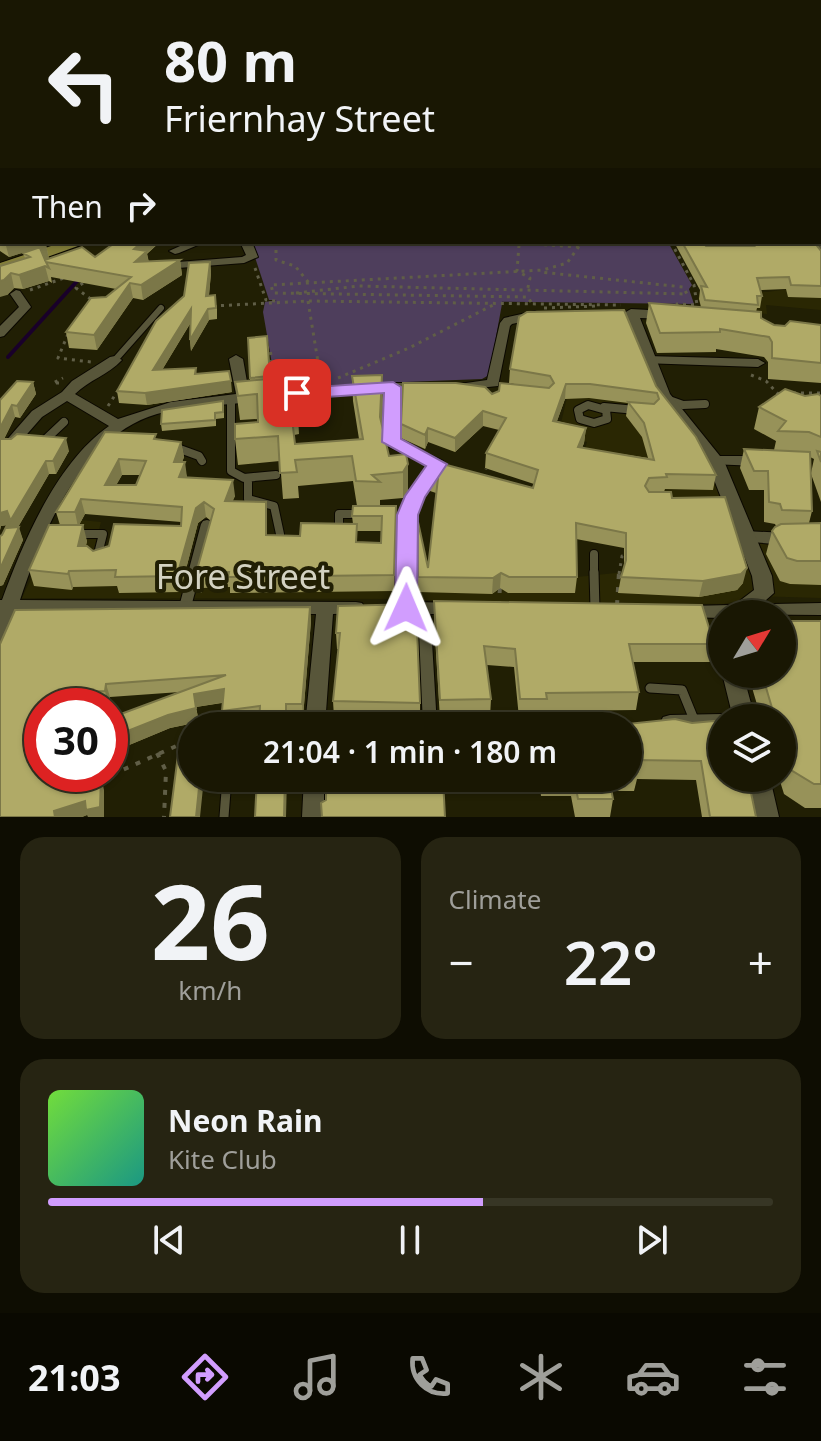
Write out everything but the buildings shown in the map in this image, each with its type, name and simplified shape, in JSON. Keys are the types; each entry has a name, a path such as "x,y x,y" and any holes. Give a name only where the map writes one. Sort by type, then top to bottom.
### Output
{"highway":[{"path":"0,269 41,251 71,244"}],"street":[{"path":"175,251 194,244"},
{"path":"150,271 164,266 236,262 252,257 247,244"},
{"path":"0,333 25,307 16,294"},
{"path":"600,310 650,313 688,310"},
{"path":"631,313 647,360 669,408 713,453 724,501 745,537 762,576 764,593 755,600"},
{"path":"0,635 4,606 47,534 74,472 99,440 119,433 157,411 237,399 393,387 490,389 501,356 504,326 508,321 553,314"},
{"path":"236,359 237,399"},
{"path":"19,440 63,389 106,369 115,360"},
{"path":"647,360 751,365"},
{"path":"393,387 391,442 438,464 400,515 428,712"},
{"path":"63,389 119,433"},
{"path":"713,453 770,461"},
{"path":"185,607 207,524"},
{"path":"745,537 804,539"},
{"name":"Fore Street","path":"4,606 499,607"},
{"path":"316,712 325,608"},
{"path":"588,609 618,609"},
{"path":"796,610 821,609"},
{"path":"662,611 708,613"},
{"path":"650,724 708,722"},
{"path":"313,817 314,792"},
{"path":"761,792 767,817"}],"lane":[{"path":"115,360 161,308"},
{"path":"237,399 229,467 235,474 248,478 276,475"},
{"path":"669,408 705,404"},
{"path":"602,407 650,412"},
{"path":"40,439 52,437 64,422"},
{"path":"167,445 192,452 202,461"},
{"path":"248,478 248,499 274,506 280,534"},
{"path":"339,532 339,514 365,514"},
{"path":"70,534 103,534 97,560"},
{"path":"588,609 594,554"},
{"path":"650,688 682,690 695,722"},
{"path":"224,817 226,792"}],"path":[{"path":"276,244 276,260 295,266 309,283"},
{"path":"515,244 564,248 578,253"},
{"path":"564,248 582,244"},
{"path":"531,302 528,297 273,293 271,285 559,267 578,253 582,244"},
{"path":"672,244 694,285 688,310"},
{"path":"517,271 519,245"},
{"path":"252,257 266,300 275,303"},
{"path":"289,294 318,288 359,286 687,294 683,287 531,270"},
{"path":"517,271 530,278 527,292"},
{"path":"16,294 75,274"},
{"path":"85,280 76,288 94,301"},
{"path":"308,301 318,362 331,381 409,348 497,302"},
{"path":"211,306 308,301 531,302 600,310"},
{"path":"508,321 510,312 520,310 644,307 650,313"},
{"path":"69,333 58,358 92,362 84,368"},
{"path":"260,348 270,348 274,389"},
{"path":"751,365 749,374 766,381 782,397 808,398"},
{"path":"63,389 53,383 70,375"},
{"path":"113,400 124,381"},
{"path":"776,392 821,393"},
{"path":"483,477 486,469"},
{"path":"477,475 494,480"},
{"path":"618,609 615,593 622,556 632,555"},
{"path":"499,607 500,578"},
{"path":"128,766 178,745"},
{"path":"157,753 166,771 164,817"}],"shaded area":[{"path":"251,244 669,244 692,285 689,289 694,304 502,302 489,375 482,379 276,387 263,312 265,302 277,300 269,300"},
{"path":"821,276 821,310 766,305 767,314 701,308 698,298 700,293 767,292 819,285"},
{"path":"650,382 711,468 738,541 821,544 821,598 757,596 740,600 708,600 708,604 409,600 409,571 577,577 655,569 582,460 587,442 554,434 561,423 569,389"},
{"path":"60,518 101,522 89,568 403,570 401,599 22,598"}],"waterway":[{"path":"8,357 79,279"}],"route":[{"path":"297,393 393,387 391,442 395,447 438,464 415,496 407,515 406,608"}]}
